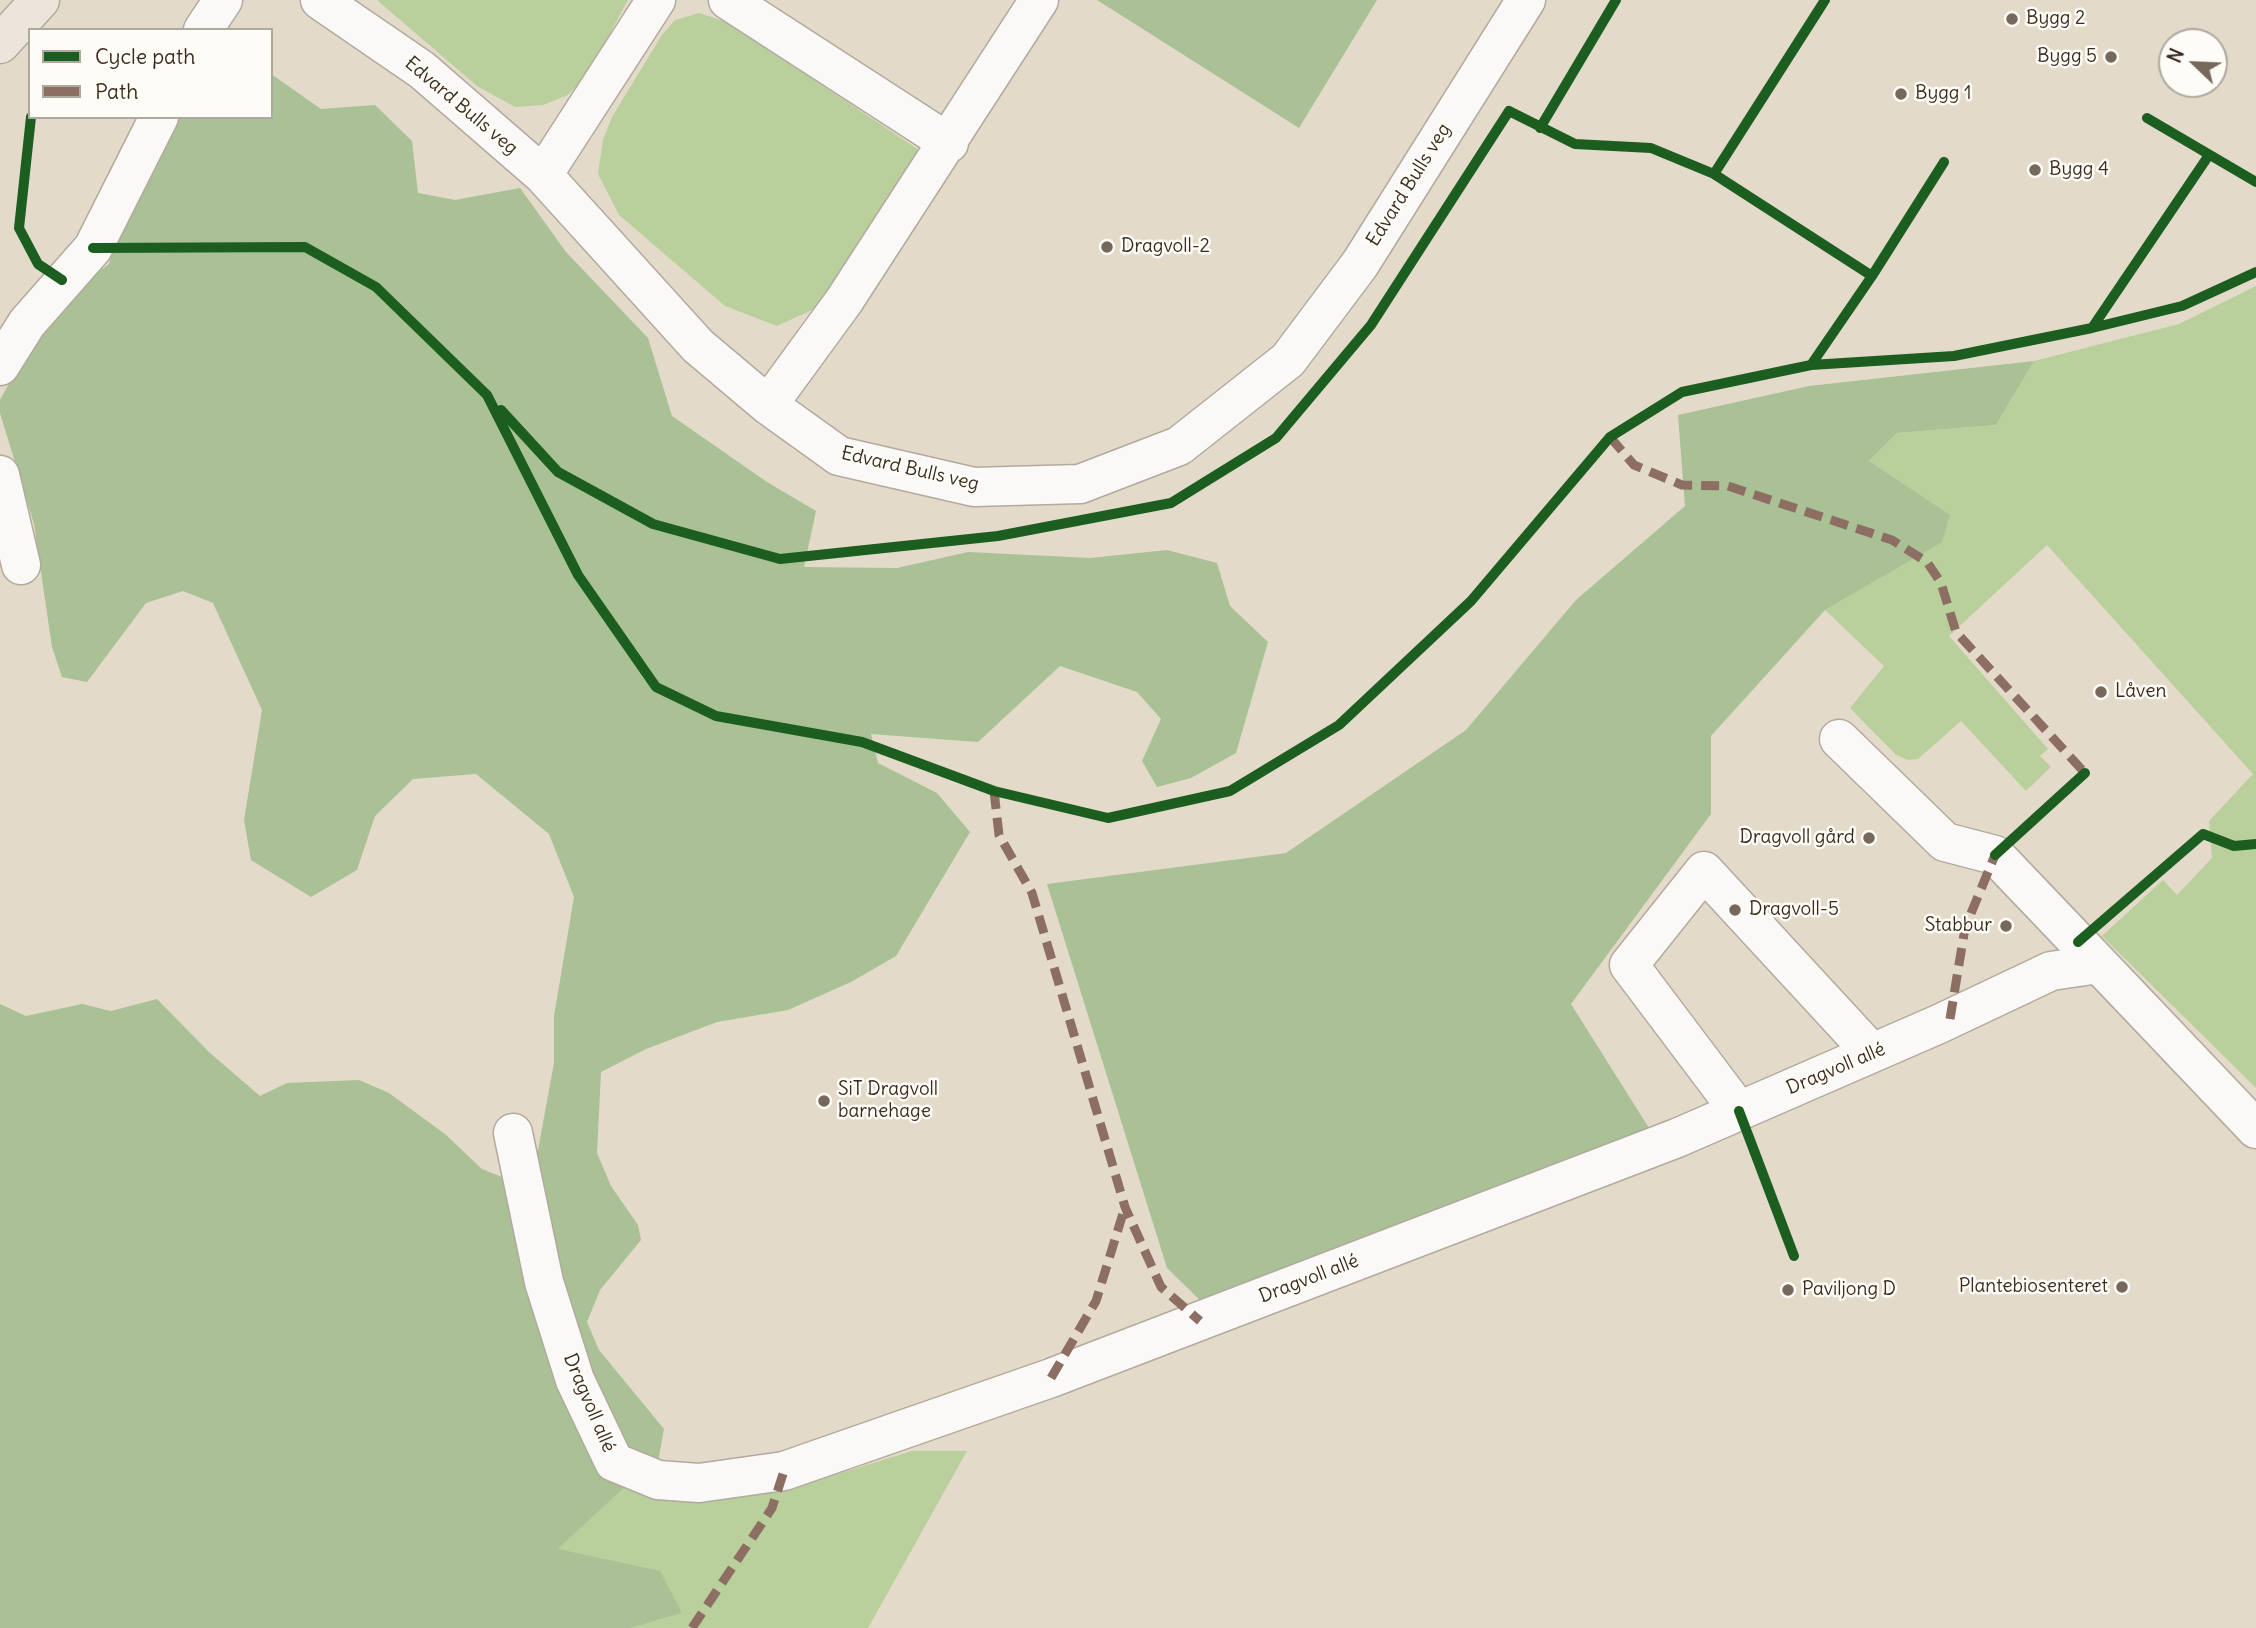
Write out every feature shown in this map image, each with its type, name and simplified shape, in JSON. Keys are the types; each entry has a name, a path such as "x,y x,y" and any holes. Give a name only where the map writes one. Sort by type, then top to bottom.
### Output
{"main road":[{"path":"0,44 40,0"}],"street":[{"path":"204,28 223,0"},
{"name":"Edvard Bulls veg","path":"320,0 422,71 543,176 698,346 768,405 839,456 974,487 1080,484 1179,446 1288,360 1360,264 1526,0"},
{"path":"543,176 656,0"},
{"path":"728,0 949,143"},
{"path":"768,405 844,301 949,143 1039,0"},
{"path":"0,366 27,324 93,248 158,119"},
{"path":"0,474 21,565"},
{"path":"1839,740 1945,842 1994,855 2256,1129"},
{"path":"1739,1111 1629,965 1704,871 1872,1053"},
{"name":"Dragvoll allé","path":"513,1133 544,1282 575,1380 614,1462 658,1480 699,1483 784,1471 923,1424 1677,1138 2051,971 2099,964"}],"green space":[{"path":"377,0 628,0 588,74 568,95 543,105 515,107 477,86"},
{"path":"1097,0 1377,0 1299,128"},
{"path":"699,13 727,22 919,150 825,304 777,326 725,306 619,215 598,174 603,140 612,117 662,35 675,20"},
{"path":"273,75 321,109 375,105 412,141 418,193 455,200 520,188 566,252 648,338 672,416 767,482 816,511 804,567 897,568 968,552 1090,558 1167,550 1217,563 1230,606 1268,642 1236,753 1191,778 1157,787 1142,761 1161,719 1137,692 1060,666 978,742 871,734 878,763 937,793 970,832 896,956 851,982 788,1010 717,1022 646,1049 601,1072 597,1153 611,1186 638,1225 641,1240 600,1290 587,1322 599,1350 664,1429 657,1467 626,1486 558,1549 660,1571 682,1613 631,1628 0,1628 0,1004 26,1016 82,1004 111,1011 157,999 210,1053 260,1096 287,1083 359,1080 389,1093 445,1134 482,1169 509,1180 538,1150 554,1063 554,1016 574,897 549,834 476,774 413,779 375,816 357,870 311,897 251,860 244,820 262,710 213,603 183,591 146,603 87,682 62,677 52,647 34,524 0,413 0,400 37,333 74,290 109,264 123,219 173,119 273,119"},
{"path":"2256,286 2256,1088 2102,936 2163,880 2177,895 2212,858 2209,821 2253,774 2047,545 1949,636 2048,749 2040,756 2051,767 2026,791 1961,721 1918,759 1908,760 1896,755 1850,708 1884,666 1825,610 1942,541 1949,515 1869,461 1897,433 1996,425 2034,361 2179,324"},
{"path":"2034,361 1996,425 1897,433 1869,461 1950,515 1942,542 1825,610 1711,736 1711,814 1571,1004 1649,1128 1207,1307 1167,1268 1047,884 1286,853 1466,730 1576,600 1685,506 1678,415 1809,386"},
{"path":"912,1451 967,1451 868,1628 631,1628 682,1613 558,1549 626,1486 713,1494 811,1482"}],"marked path":[{"path":"1610,437 1634,465 1682,485 1728,486 1892,540 1927,562 1941,583 1956,632 2085,773"},
{"path":"994,791 999,835 1032,893 1125,1207 1161,1287 1200,1321"},
{"path":"1950,1019 1965,928 1995,855"},
{"path":"1051,1378 1096,1301 1125,1207"},
{"path":"692,1628 772,1508 784,1471"}],"cycle path":[{"path":"1540,128 1616,0"},
{"path":"1714,174 1825,0"},
{"path":"501,410 558,472 653,524 780,559 998,536 1171,503 1276,438 1371,325 1509,111 1575,144 1651,148 1714,174 1872,276 1944,162"},
{"path":"2147,118 2256,182"},
{"path":"31,119 19,228 38,264 62,280"},
{"path":"2092,328 2209,155"},
{"path":"93,248 305,247 376,287 487,395 578,575 656,687 716,716 862,742 994,791 1108,818 1230,791 1339,725 1471,601 1610,437 1682,392 1811,365 1954,356 2092,328 2182,306 2256,272"},
{"path":"1811,365 1872,276"},
{"path":"1995,855 2085,773"},
{"path":"2078,942 2203,834 2234,846 2256,844"},
{"path":"1739,1111 1794,1256"}],"place":[{"name":"Bygg 2","path":"2012,19"},
{"name":"Bygg 5","path":"2111,57"},
{"name":"Bygg 1","path":"1901,94"},
{"name":"Bygg 4","path":"2035,170"},
{"name":"Dragvoll-2","path":"1107,247"},
{"name":"Låven","path":"2101,692"},
{"name":"Dragvoll gård","path":"1869,838"},
{"name":"Dragvoll-5","path":"1735,910"},
{"name":"Stabbur","path":"2006,926"},
{"name":"SiT Dragvoll barnehage","path":"824,1101"},
{"name":"Plantebiosenteret","path":"2122,1287"},
{"name":"Paviljong D","path":"1788,1290"}]}
